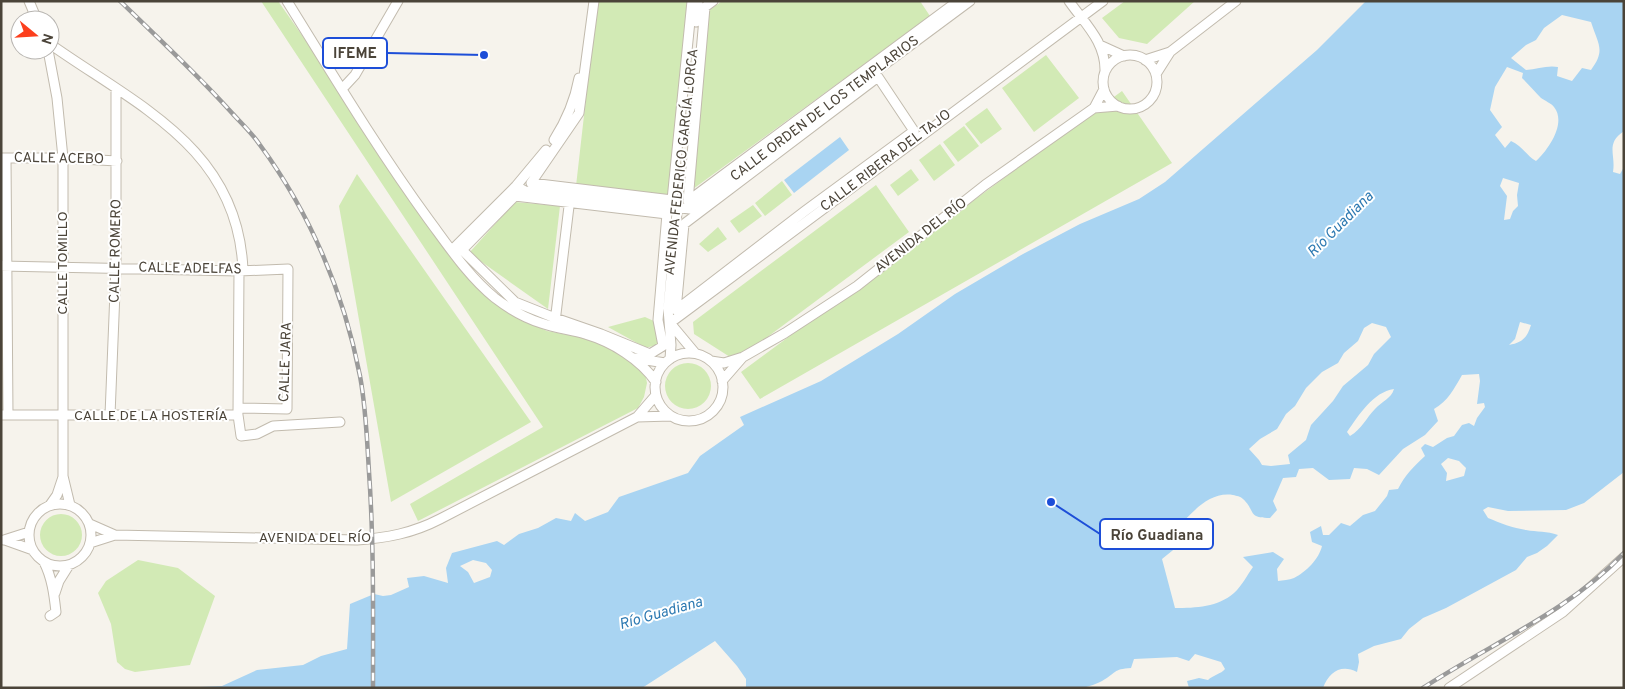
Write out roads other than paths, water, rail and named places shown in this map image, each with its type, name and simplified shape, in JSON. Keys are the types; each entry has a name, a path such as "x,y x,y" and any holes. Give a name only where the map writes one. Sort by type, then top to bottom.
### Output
{"street":[{"path":"287,1 399,178 480,285 496,298 523,315 601,334 650,354 663,346 658,320 667,214 570,196 531,183 579,113 594,1"},
{"path":"342,89 355,75 398,1"},
{"path":"452,250 541,158 562,126 572,105 581,64 588,1"},
{"path":"656,382 648,371 634,358 599,339 555,323 515,302 462,250 514,196 672,200 692,1"},
{"name":"AVENIDA FEDERICO GARCÍA LORCA","path":"668,361 671,345 668,309 698,1"},
{"path":"713,1 705,7 688,201 958,1"},
{"name":"CALLE ORDEN DE LOS TEMPLARIOS","path":"678,207 690,209 878,74 970,1"},
{"path":"1068,1 1102,46 1105,62 1103,80 1107,97 1118,106 1130,110 1147,104 1154,97 1157,88 1156,74 1145,60 1133,55 1124,56 1110,64 1105,72"},
{"name":"CALLE RIBERA DEL TAJO","path":"670,322 1103,1"},
{"path":"1156,74 1170,52 1236,1"},
{"path":"1102,46 1124,56"},
{"path":"60,51 152,111 181,137 199,155 229,204 238,227 242,248 238,412"},
{"path":"1145,60 1170,52"},
{"name":"CALLE TOMILLO","path":"50,60 57,98 63,158 63,476 70,505"},
{"path":"878,74 914,131 676,310 684,224 878,74"},
{"path":"878,74 923,134"},
{"name":"CALLE ROMERO","path":"110,414 116,267 116,88"},
{"name":"AVENIDA DEL RÍO","path":"711,361 724,363 743,358 857,286 985,185 1094,108 1104,89"},
{"path":"1094,108 1118,106"},
{"path":"4,158 5,415"},
{"name":"CALLE ACEBO","path":"4,158 63,158 117,161"},
{"path":"516,186 525,191 678,207"},
{"path":"555,323 570,196"},
{"name":"CALLE ADELFAS","path":"4,266 241,271 288,269"},
{"name":"CALLE JARA","path":"238,412 287,408 288,269"},
{"path":"670,322 694,353"},
{"path":"634,358 637,349"},
{"path":"686,353 694,353 711,361 716,366 722,381 722,392 719,402 712,411 703,417 693,420 682,420 672,416 665,410 656,395 656,382 659,372 668,361 686,353"},
{"path":"634,358 668,361"},
{"name":"AVENIDA DEL RÍO","path":"722,381 743,358"},
{"name":"AVENIDA DEL RÍO","path":"90,544 116,535 357,540 398,535 429,525 636,417 656,395"},
{"name":"CALLE DE LA HOSTERÍA","path":"5,415 63,416 238,412 241,436 257,434 273,426 340,422"},
{"name":"AVENIDA DEL RÍO","path":"636,417 672,416"},
{"name":"CALLE TOMILLO","path":"50,505 57,495 63,476"},
{"path":"50,616 56,612 51,576 44,562 33,550 29,532 33,519 43,508 60,503 78,509 85,516 90,524 91,534 90,544 86,553 69,565 59,580 54,596"},
{"name":"AVENIDA DEL RÍO","path":"90,524 116,535"},
{"path":"3,540 29,532"},
{"path":"3,540 33,550"},
{"path":"1449,688 1564,612 1624,557"},
{"path":"44,562 52,565 69,565"}],"water":[{"path":"1366,1 1624,1 1624,131 1615,140 1612,150 1613,172 1620,174 1624,167 1624,472 1584,503 1566,510 1508,511 1488,507 1483,510 1488,518 1507,525 1558,535 1547,546 1527,557 1516,570 1446,608 1423,618 1409,629 1401,639 1374,646 1358,654 1357,672 1346,669 1336,671 1323,688 1189,688 1187,681 1199,678 1208,680 1225,669 1221,662 1195,654 1189,661 1177,657 1134,659 1131,668 1118,670 1100,682 1083,688 746,688 746,679 715,641 642,688 178,688 222,686 257,670 303,665 321,656 347,649 350,604 374,594 391,595 409,587 407,578 424,576 448,583 446,568 452,553 497,541 504,545 519,534 538,528 556,518 571,521 575,513 585,521 608,512 619,497 688,473 700,456 744,425 740,417 821,381 898,334 955,294 1023,254 1080,224 1139,199 1165,182 1317,50","holes":["1562,15 1591,22 1598,42 1598,57 1591,70 1582,68 1572,81 1557,76 1558,67 1526,70 1511,58 1526,45 1536,40 1544,28","1507,67 1523,73 1522,78 1541,98 1554,107 1557,113 1557,128 1546,150 1536,161 1511,141 1505,148 1495,135 1502,127 1490,110 1495,87","1503,178 1519,183 1518,206 1513,211 1510,219 1504,220 1507,196 1500,186","1520,322 1531,325 1523,339 1509,345 1515,339","1372,323 1386,327 1391,337 1374,354 1368,365 1343,386 1333,401 1311,425 1306,440 1288,455 1290,464 1262,465 1249,449 1260,439 1277,429 1306,388 1322,372 1338,363 1344,353 1358,341 1364,328","1479,374 1477,404 1484,403 1485,407 1474,426 1469,423 1462,425 1454,436 1433,447 1425,444 1421,448 1425,456 1410,471 1398,489 1389,490 1387,496 1375,511 1363,515 1350,526 1341,523 1329,535 1323,535 1321,526 1310,532 1312,542 1322,546 1315,560 1303,572 1294,578 1278,581 1277,569 1284,559 1273,552 1243,557 1253,567 1242,584 1228,598 1214,604 1199,607 1175,608 1162,559 1183,542 1177,528 1202,504 1216,496 1233,495 1243,499 1258,517 1270,518 1277,510 1273,501 1283,478 1296,477 1299,469 1313,468 1329,480 1350,479 1354,468 1367,469 1379,475 1403,449 1425,435 1438,421 1434,409 1447,398 1462,375","1394,389 1389,398 1378,406 1358,430 1350,436 1347,432 1356,419 1367,405 1379,395","1448,458 1459,461 1466,468 1464,476 1446,481 1447,473 1441,464","473,560 486,563 492,570 490,577 474,583 468,572 460,566"]},
{"path":"840,137 849,150 794,193 784,180"}],"railway":[{"path":"120,1 205,84 257,141 294,198 323,255 335,284 353,345 365,412 372,526 373,688"},
{"path":"1423,688 1553,610 1602,574 1624,553"}],"place":[{"name":"IFEME","path":"484,55"},
{"name":"Río Guadiana","path":"1051,502"}]}
